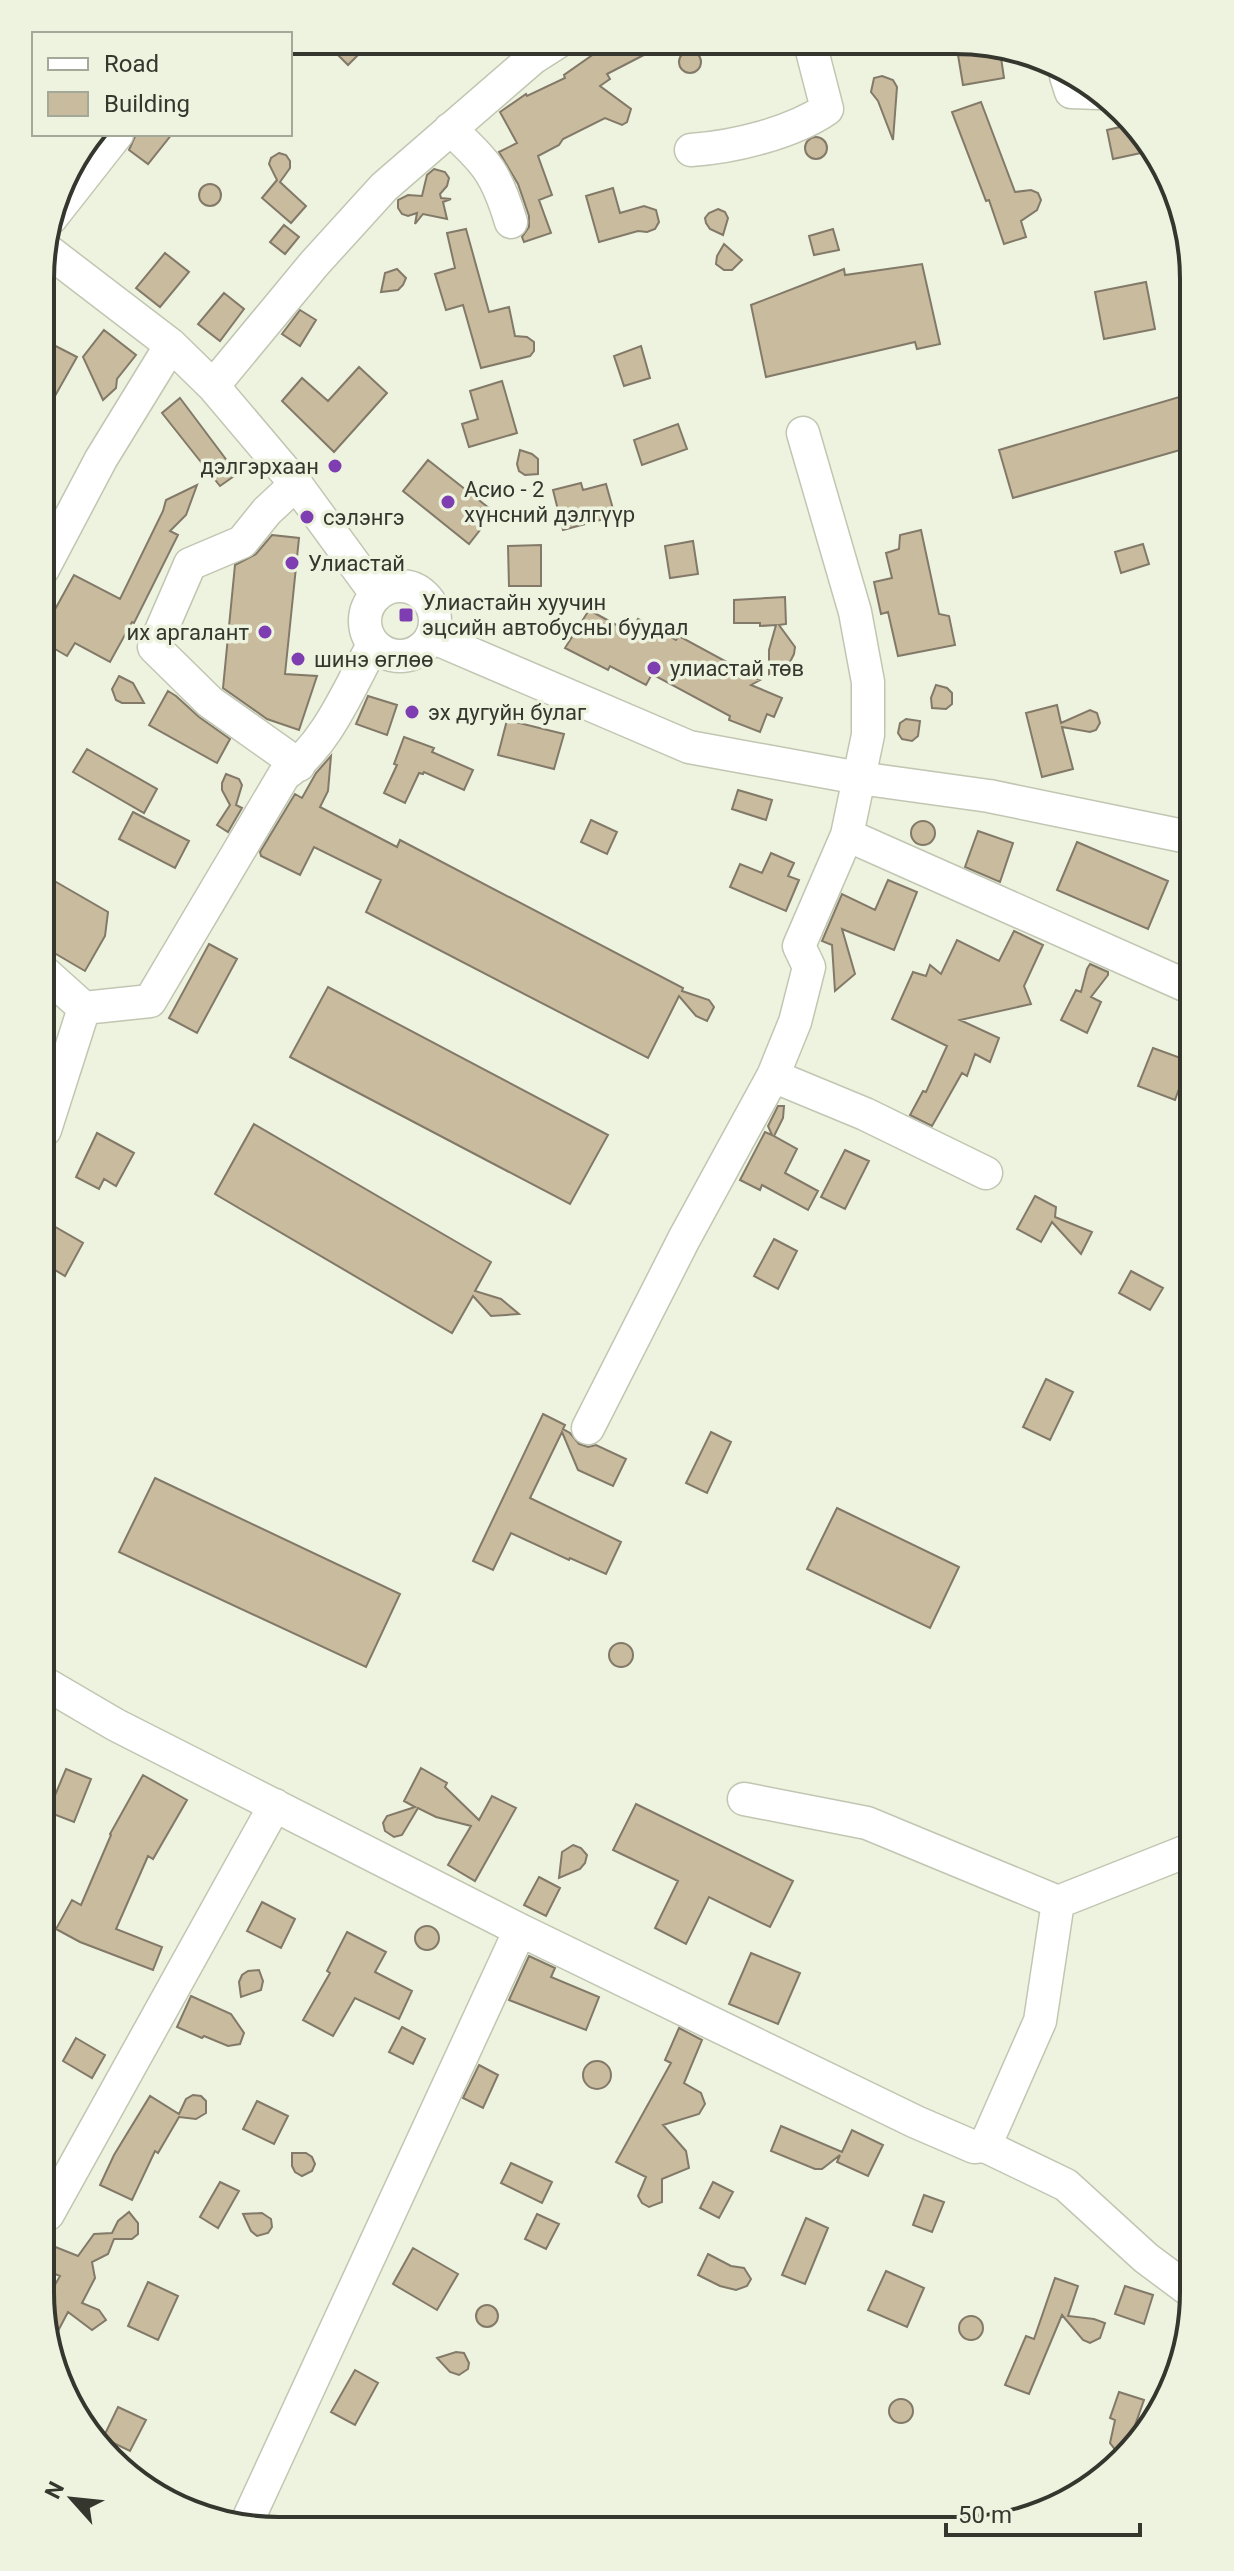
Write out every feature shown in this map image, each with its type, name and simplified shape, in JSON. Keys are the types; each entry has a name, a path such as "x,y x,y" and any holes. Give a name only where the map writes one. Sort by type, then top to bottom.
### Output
{"street":[{"path":"213,386 314,264 384,187 539,54"},
{"path":"691,150 710,149 779,132 827,109 813,54"},
{"path":"450,129 482,157 502,191 511,222"},
{"path":"72,192 115,136"},
{"path":"55,256 171,345 213,386 296,484 377,595"},
{"path":"54,548 101,459 171,345"},
{"path":"588,1428 684,1239 773,1076 795,1022 809,967 799,946 847,835 868,735 868,682 855,612 803,433"},
{"path":"296,484 267,511 242,542 190,564 154,647 210,702 299,765"},
{"path":"402,586 416,590 427,598 434,610 436,623 432,637 424,648 412,655 398,657 385,653 373,645 367,633 365,619 369,606 377,595 389,588 402,586"},
{"path":"432,637 689,747 859,778 989,796 1180,835"},
{"path":"54,981 84,1008 150,1001 284,775 314,749 373,645"},
{"path":"847,835 1180,983"},
{"path":"54,1102 84,1008"},
{"path":"773,1076 865,1114 986,1173"},
{"path":"54,1689 116,1725 520,1930 916,2122 974,2147 985,2146 1066,2185 1146,2258 1180,2283"},
{"path":"744,1799 867,1823 1058,1902 1180,1852"},
{"path":"54,2203 275,1805"},
{"path":"985,2146 1040,2021 1058,1902"},
{"path":"250,2515 520,1930"}],"building":[{"path":"337,54 359,54 348,65"},
{"path":"594,54 646,54 607,74 610,79 600,86 631,109 627,122 622,125 605,118 563,139 559,145 538,156 552,195 539,200 551,233 524,242 522,237 529,227 529,216 518,184 499,152 517,143 500,112 526,94 565,78 564,75"},
{"path":"682,54 698,54 698,70 690,73 682,70 679,62"},
{"path":"958,54 1001,59 1004,78 963,85"},
{"path":"882,76 893,80 897,87 893,140 878,101 871,92 874,78"},
{"path":"981,102 1015,192 1031,190 1038,193 1041,200 1037,210 1021,221 1026,237 1004,244 952,112"},
{"path":"1120,127 1141,153 1113,159 1107,130"},
{"path":"135,136 170,136 148,164 129,150"},
{"path":"816,137 824,140 827,148 824,156 816,159 808,156 805,148 808,140"},
{"path":"279,153 286,155 290,161 290,168 280,182 306,206 291,223 262,198 277,180 269,164 271,158"},
{"path":"434,169 445,172 449,178 440,194 441,198 451,199 443,202 447,219 423,214 415,224 417,213 402,214 398,200 408,195 422,196 427,175"},
{"path":"210,184 221,195 210,206 199,195"},
{"path":"613,188 620,213 644,206 656,210 659,222 655,229 599,242 586,196"},
{"path":"718,209 725,212 728,218 723,235 710,229 705,218"},
{"path":"284,225 299,237 285,254 270,242"},
{"path":"466,229 489,312 509,307 515,336 527,337 534,342 534,351 530,356 481,368 463,305 446,310 435,274 455,268 447,233"},
{"path":"833,229 839,250 814,255 809,236"},
{"path":"724,244 742,260 732,270 724,270 716,264"},
{"path":"165,253 189,272 160,307 136,288"},
{"path":"922,264 940,344 917,349 915,342 766,377 751,305 844,269 845,275"},
{"path":"397,269 406,278 403,285 398,290 381,292 385,273"},
{"path":"1146,282 1155,329 1104,339 1095,292"},
{"path":"224,293 244,309 220,341 198,324"},
{"path":"300,310 316,320 300,346 282,334"},
{"path":"104,330 136,355 117,379 116,388 103,400 83,357"},
{"path":"54,345 77,357 54,398"},
{"path":"641,346 650,378 624,386 614,356"},
{"path":"359,367 387,393 334,452 282,401 302,378 328,401"},
{"path":"502,381 517,433 469,447 462,424 478,419 470,391"},
{"path":"1180,397 1180,450 1013,498 999,450"},
{"path":"180,398 237,474 220,486 162,413"},
{"path":"678,424 687,449 642,465 634,440"},
{"path":"520,450 538,459 538,474 525,475 519,471"},
{"name":"Асио - 2 хүнсний дэлгүүр","path":"428,460 494,512 469,544 403,491"},
{"path":"581,483 583,490 606,484 615,516 563,530 553,490"},
{"path":"197,485 186,515 170,531 178,535 134,623 110,662 75,643 67,656 54,648 54,611 74,575 120,599 166,500"},
{"path":"921,530 939,614 949,616 955,645 898,656 888,612 881,614 874,582 892,578 886,553 899,549 900,535"},
{"path":"272,535 299,538 285,674 317,676 299,730 267,719 223,688 235,565 256,554"},
{"path":"693,541 698,574 670,578 665,546"},
{"path":"1143,544 1149,564 1121,573 1115,552"},
{"path":"541,545 541,586 509,586 508,546"},
{"path":"785,597 786,624 779,625 795,647 794,654 790,662 769,674 769,650 776,625 734,623 734,600"},
{"path":"589,610 631,633 638,619 676,640 679,636 760,680 751,685 782,698 774,717 767,714 760,732 729,720 730,716 652,674 646,685 565,648"},
{"path":"119,676 133,683 144,703 116,700 112,689"},
{"path":"936,685 952,693 952,704 946,709 932,708 931,698"},
{"path":"168,691 230,739 217,763 149,725"},
{"path":"368,696 397,705 387,735 356,724"},
{"path":"1057,705 1061,723 1090,710 1097,713 1100,723 1096,730 1090,732 1062,727 1073,769 1042,777 1026,713"},
{"path":"906,719 920,721 918,736 912,741 902,739 898,733 900,723"},
{"path":"507,720 564,734 554,769 498,755"},
{"path":"404,737 434,748 432,752 473,770 464,790 424,772 419,773 405,803 384,793 397,765 394,764"},
{"path":"87,749 157,789 144,813 73,772"},
{"path":"331,756 328,791 320,807 397,847 400,840 683,988 682,991 709,1000 714,1007 707,1021 696,1016 679,996 648,1058 366,912 381,880 314,847 300,875 261,856 260,852 295,794 302,798 316,773"},
{"path":"226,774 239,779 242,785 236,805 242,808 228,832 217,825 230,805 222,790"},
{"path":"738,790 772,800 766,820 732,809"},
{"path":"133,812 189,841 175,868 119,839"},
{"path":"591,820 617,832 607,854 581,842"},
{"path":"923,821 932,824 935,833 932,842 923,845 914,842 911,833 914,824"},
{"path":"978,831 1013,843 1000,882 965,867"},
{"path":"1077,842 1168,881 1148,929 1057,890"},
{"path":"771,853 794,863 788,876 799,880 786,911 730,887 740,864 762,873"},
{"path":"888,880 917,892 894,950 842,929 855,974 835,991 832,945 822,941 842,894 875,910"},
{"path":"54,881 108,912 105,936 85,971 54,953"},
{"path":"1014,931 1043,945 1024,986 1031,1004 960,1020 999,1038 990,1062 975,1054 967,1076 962,1073 932,1126 910,1115 923,1091 926,1092 947,1046 892,1019 913,972 926,976 930,965 941,974 957,940 999,961"},
{"path":"209,944 237,959 197,1033 169,1018"},
{"path":"1090,964 1108,972 1108,975 1091,997 1101,1002 1087,1033 1061,1020 1076,990 1081,992"},
{"path":"328,987 608,1135 570,1204 290,1057"},
{"path":"1153,1048 1180,1058 1180,1086 1175,1100 1138,1086"},
{"path":"778,1106 784,1106 783,1118 774,1136 797,1149 785,1173 818,1191 808,1210 762,1185 760,1190 740,1180 765,1132 772,1135 768,1126"},
{"path":"254,1124 491,1262 475,1291 501,1299 519,1314 491,1316 473,1296 452,1333 215,1194"},
{"path":"97,1133 134,1153 116,1186 104,1179 99,1189 76,1177"},
{"path":"845,1150 869,1161 845,1209 821,1197"},
{"path":"1035,1196 1056,1207 1055,1217 1092,1232 1081,1254 1052,1222 1041,1242 1017,1229"},
{"path":"54,1226 83,1243 65,1276 54,1269"},
{"path":"774,1239 797,1251 778,1289 754,1276"},
{"path":"1131,1271 1163,1288 1150,1310 1119,1293"},
{"path":"1046,1379 1073,1392 1050,1440 1023,1427"},
{"path":"543,1414 565,1425 563,1429 579,1444 588,1447 596,1445 626,1459 613,1486 578,1470 562,1432 530,1498 621,1542 606,1574 511,1533 493,1570 473,1561"},
{"path":"711,1432 731,1442 707,1493 686,1483"},
{"path":"155,1478 400,1594 366,1667 119,1552"},
{"path":"837,1508 959,1567 930,1628 807,1569"},
{"path":"621,1643 630,1646 633,1655 630,1664 621,1667 612,1664 609,1655 612,1646"},
{"path":"421,1768 447,1783 445,1787 479,1820 492,1796 516,1808 475,1881 448,1865 471,1826 436,1817 418,1808 402,1835 394,1837 385,1831 383,1823 387,1816 415,1807 404,1801"},
{"path":"66,1769 91,1779 74,1822 54,1814 54,1798"},
{"path":"143,1775 187,1800 153,1859 148,1856 116,1929 162,1947 153,1970 80,1942 56,1929 72,1900 81,1905 110,1834"},
{"path":"636,1804 793,1881 770,1927 709,1897 686,1944 655,1928 678,1881 613,1850"},
{"path":"573,1845 587,1855 585,1863 580,1869 559,1878 562,1852"},
{"path":"539,1877 560,1888 546,1916 524,1905"},
{"path":"262,1902 295,1919 281,1948 247,1931"},
{"path":"427,1926 436,1929 439,1938 436,1947 427,1950 418,1947 415,1938 418,1929"},
{"path":"347,1932 386,1952 375,1972 412,1991 399,2019 355,1998 333,2036 303,2020 330,1973 327,1971"},
{"path":"751,1953 800,1973 778,2024 729,2004"},
{"path":"529,1956 555,1968 551,1977 599,1997 586,2030 509,2000"},
{"path":"259,1970 263,1981 261,1990 241,1997 239,1982 242,1975"},
{"path":"191,1996 231,2014 244,2033 240,2044 228,2046 177,2027"},
{"path":"402,2027 425,2039 413,2064 389,2052"},
{"path":"679,2028 702,2040 684,2083 701,2093 705,2104 699,2114 663,2125 686,2151 689,2168 662,2179 662,2202 649,2207 638,2196 646,2177 616,2162 671,2063 665,2060"},
{"path":"76,2038 105,2055 92,2078 63,2061"},
{"path":"597,2061 607,2065 611,2075 607,2085 597,2089 587,2085 583,2075 587,2065"},
{"path":"479,2065 498,2075 483,2108 463,2098"},
{"path":"193,2095 201,2096 206,2101 206,2113 196,2119 179,2117 158,2153 155,2151 132,2200 100,2185 114,2155 150,2096 179,2114 186,2099"},
{"path":"257,2101 288,2116 274,2144 243,2129"},
{"path":"781,2126 842,2152 852,2130 883,2145 868,2176 837,2162 840,2155 822,2169 815,2169 771,2151"},
{"path":"292,2153 306,2153 312,2157 315,2164 312,2171 302,2176 295,2172"},
{"path":"511,2163 552,2182 542,2203 501,2183"},
{"path":"220,2182 239,2191 218,2228 200,2217"},
{"path":"713,2182 733,2192 719,2218 700,2208"},
{"path":"924,2195 944,2202 932,2232 913,2225"},
{"path":"129,2212 138,2223 138,2234 132,2239 114,2239 108,2254 92,2262 95,2278 82,2303 99,2310 106,2320 92,2330 68,2312 58,2331 54,2286 60,2276 54,2274 54,2246 78,2256 94,2234 112,2233 118,2221"},
{"path":"262,2213 271,2219 272,2227 268,2233 257,2236 243,2214"},
{"path":"537,2214 559,2224 546,2249 525,2239"},
{"path":"806,2218 828,2228 805,2284 782,2275"},
{"path":"413,2248 458,2274 437,2310 393,2284"},
{"path":"708,2254 731,2266 744,2268 751,2279 747,2286 736,2290 698,2275"},
{"path":"886,2271 924,2288 907,2327 868,2310"},
{"path":"1055,2278 1078,2286 1068,2316 1105,2323 1100,2338 1090,2343 1083,2340 1062,2315 1029,2394 1005,2385 1026,2336 1034,2339"},
{"path":"148,2282 178,2296 158,2340 128,2326"},
{"path":"1125,2286 1153,2295 1144,2324 1115,2314"},
{"path":"487,2305 495,2308 498,2316 495,2324 487,2327 479,2324 476,2316 479,2308"},
{"path":"971,2316 980,2319 983,2328 980,2337 971,2340 962,2337 959,2328 962,2319"},
{"path":"456,2352 464,2353 469,2363 468,2369 459,2375 450,2372 437,2358"},
{"path":"355,2370 378,2383 355,2425 331,2412"},
{"path":"1119,2392 1144,2400 1134,2427 1115,2449 1110,2443 1115,2420 1110,2418"},
{"path":"901,2399 910,2402 913,2411 910,2420 901,2423 892,2420 889,2411 892,2402"},
{"path":"118,2407 146,2420 130,2451 113,2443 105,2434"}],"place":[{"name":"дэлгэрхаан","path":"335,466"},
{"name":"Асио - 2 хүнсний дэлгүүр","path":"448,502"},
{"name":"сэлэнгэ","path":"307,517"},
{"name":"Улиастай","path":"292,563"},
{"name":"Улиастайн хуучин эцсийн автобусны буудал","path":"406,615"},
{"name":"их аргалант","path":"265,632"},
{"name":"шинэ өглөө","path":"298,659"},
{"name":"улиастай төв","path":"654,668"},
{"name":"эх дугуйн булаг","path":"412,712"}]}
